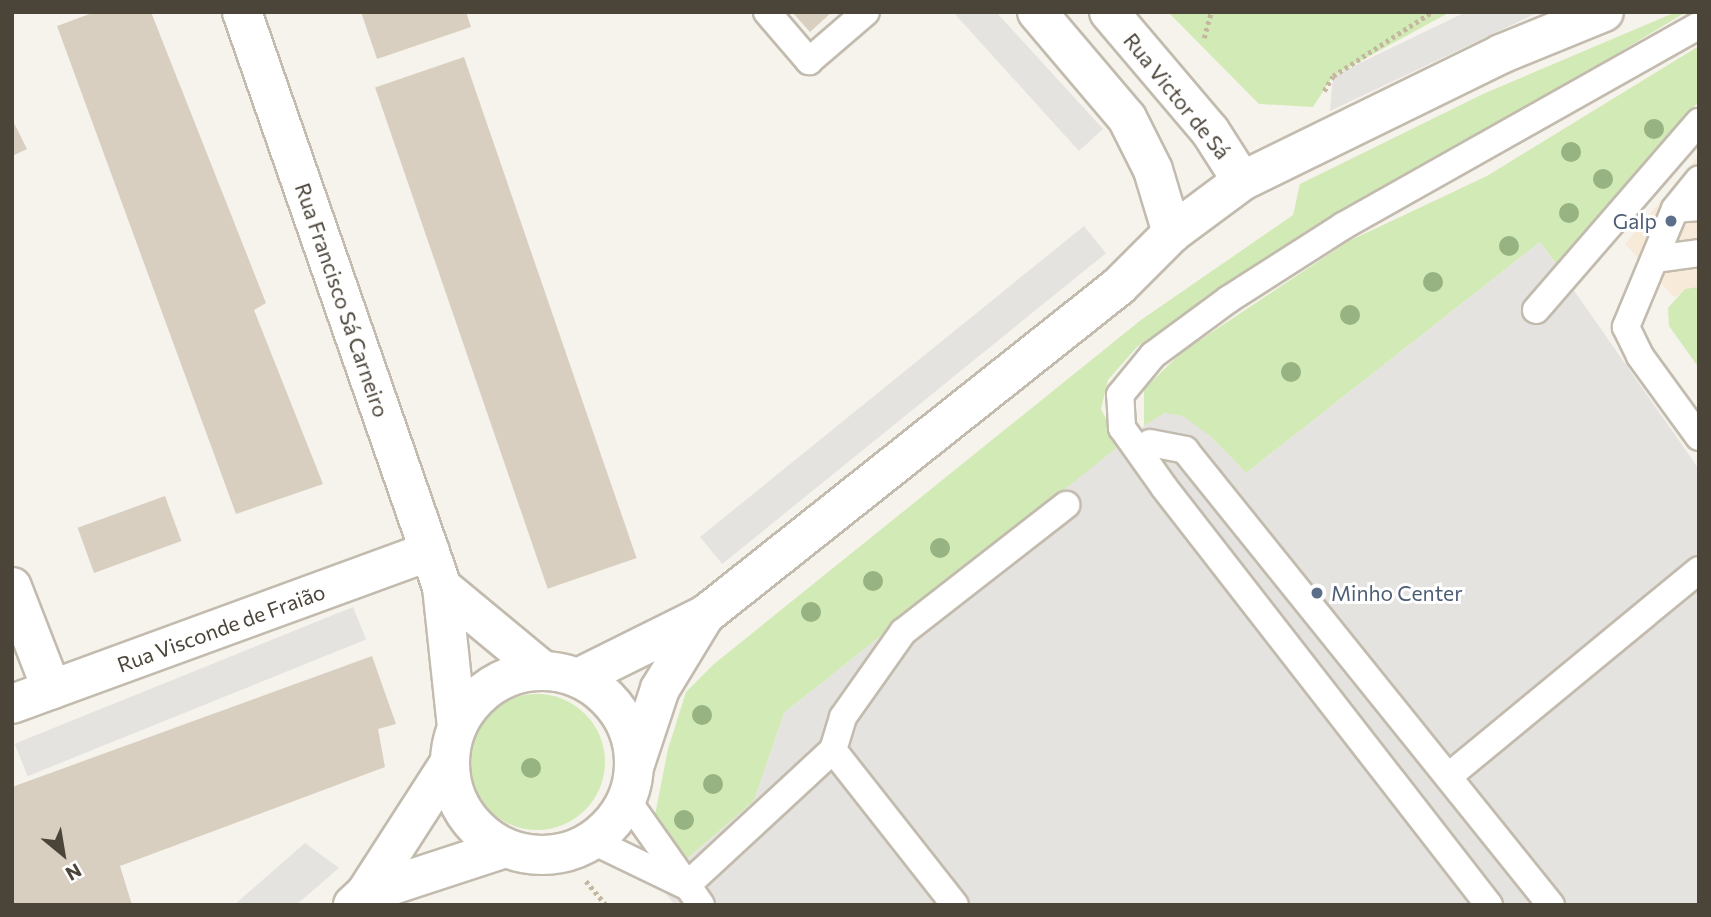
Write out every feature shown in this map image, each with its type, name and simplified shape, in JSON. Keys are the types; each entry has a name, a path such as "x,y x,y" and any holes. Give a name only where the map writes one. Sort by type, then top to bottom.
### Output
{"street":[{"name":"Rua Francisco Sá Carneiro","path":"242,12 442,587 453,745"},
{"path":"1037,12 1127,118 1153,170 1172,233"},
{"name":"Rua Victor de Sá","path":"1110,12 1210,131 1242,181"},
{"path":"359,900 453,745 471,704 492,686 517,674 561,675 705,615 1118,286 1172,233 1242,181 1501,54 1604,12"},
{"name":"Rua Visconde de Fraião","path":"12,704 430,551"},
{"path":"12,587 52,690"},
{"path":"442,587 561,675 601,692 620,712 631,738 631,782"},
{"path":"453,745 453,789 465,813 482,834 506,848 541,855 593,841 613,823 631,782 660,689 705,615"},
{"path":"359,900 506,848"}],"lane":[{"path":"767,12 809,61 866,12"},
{"path":"1489,905 1164,487 1122,428 1120,395 1153,355 1252,284 1343,226 1699,25"},
{"path":"1536,310 1699,122"},
{"path":"1699,179 1687,208 1655,259 1626,327 1640,356 1699,436"},
{"path":"1655,259 1695,259"},
{"path":"1150,443 1185,450 1550,905"},
{"path":"694,895 833,750 843,717 903,632 1066,505"},
{"path":"1449,776 1699,570"},
{"path":"833,750 955,905"},
{"path":"631,782 694,895"},
{"path":"593,841 694,895"}],"path":[{"path":"1204,38 1211,12"},
{"path":"1320,97 1333,76 1433,12"},
{"path":"586,881 606,905"}],"shaded area":[{"path":"953,12 996,12 1103,129 1079,151"},
{"path":"1466,12 1539,12 1330,111 1333,76"},
{"name":"Galp","path":"1699,155 1699,287 1674,297 1625,244"},
{"path":"1084,226 1106,253 722,564 700,537"},
{"name":"Minho Center","path":"1540,242 1699,469 1699,905 675,905 658,884 754,801 784,713 1144,426 1165,413 1183,416 1210,436 1246,473"},
{"path":"353,607 366,639 28,776 15,744"},
{"path":"305,843 339,868 296,905 234,905"}],"green space":[{"path":"1168,12 1450,12 1333,76 1313,107 1259,104"},
{"path":"1676,12 1686,12 1423,171 1314,226 1137,347 1108,380 1101,409 1120,446 784,713 754,801 658,884 650,840 668,749 686,692 714,664 1141,320 1293,215 1300,184 1483,94"},
{"path":"1699,46 1699,101 1559,268 1540,242 1246,473 1210,436 1165,413 1144,426 1144,389 1182,352 1349,241 1487,176"},
{"path":"1699,287 1699,368 1669,326 1668,308 1685,289"},
{"path":"537,694 563,699 585,714 600,736 605,762 600,788 585,810 563,825 537,830 511,825 489,810 474,788 469,762 474,736 489,714 511,699"}],"building":[{"path":"95,12 151,12 266,303 254,310 323,484 236,514 57,26"},
{"path":"361,12 466,12 471,27 377,59"},
{"path":"792,12 832,12 810,32"},
{"path":"464,57 637,558 548,589 375,88"},
{"path":"12,119 27,149 12,156"},
{"path":"165,496 181,541 94,573 78,528"},
{"path":"372,656 396,724 378,729 385,767 120,866 132,905 13,905 12,787"}],"place":[{"name":"Galp","path":"1671,221"},
{"name":"Minho Center","path":"1317,593"}]}
